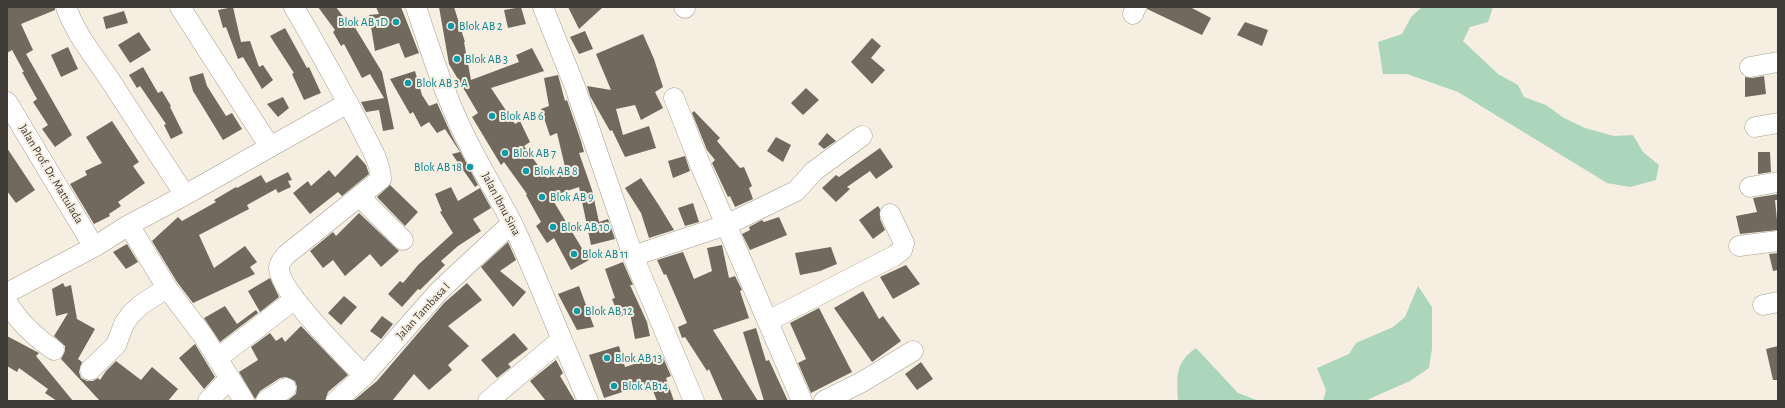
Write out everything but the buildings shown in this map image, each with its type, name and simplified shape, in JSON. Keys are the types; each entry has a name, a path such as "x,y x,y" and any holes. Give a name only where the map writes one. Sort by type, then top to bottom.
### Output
{"street":[{"path":"66,7 73,24 85,45 103,70 185,196"},
{"path":"180,7 270,147"},
{"path":"294,7 348,103 380,170 381,179 286,255 279,266 284,284 295,299 364,376"},
{"name":"Jalan Ibnu Sina","path":"416,7 439,75 457,119 470,148 512,223 542,289 561,340 588,401"},
{"path":"543,7 575,87 633,256 694,401"},
{"path":"1750,67 1778,62"},
{"path":"674,98 726,225 802,401"},
{"name":"Jalan Prof. Dr. Mattulada","path":"7,102 94,247"},
{"path":"7,293 94,247 129,225 185,196 348,103"},
{"path":"1755,127 1778,123"},
{"path":"633,256 726,225 796,191 823,164 862,136"},
{"path":"1750,187 1778,182"},
{"path":"360,197 403,240"},
{"path":"768,320 894,256 902,250 904,243 890,214"},
{"name":"Jalan Tambasa I","path":"336,401 364,376 439,292 512,223"},
{"path":"129,225 167,288 218,358 244,401"},
{"path":"1739,246 1778,241"},
{"path":"90,370 116,345 124,324 131,314 142,304 167,288"},
{"path":"218,358 295,299"},
{"path":"7,302 15,316 34,336 54,350"},
{"path":"488,401 561,340"},
{"path":"824,401 862,382 913,351"},
{"path":"208,401 230,378"},
{"path":"266,401 286,388"}],"green space":[{"path":"1422,7 1493,7 1488,22 1470,27 1463,41 1498,74 1518,85 1524,97 1546,105 1564,118 1585,128 1614,136 1633,135 1643,152 1659,165 1656,180 1630,187 1607,183 1458,92 1407,74 1383,74 1378,42 1402,34 1411,17"},
{"path":"1418,286 1432,307 1432,349 1429,368 1410,381 1369,399 1368,401 1323,401 1326,390 1317,368 1349,354 1356,343 1393,327 1405,317"},
{"path":"1196,348 1238,393 1259,401 1178,401 1177,378 1180,365"}],"place":[{"name":"Blok AB 1D","path":"396,22"},
{"name":"Blok AB 2","path":"451,26"},
{"name":"Blok AB 3","path":"457,59"},
{"name":"Blok AB 3 A","path":"408,83"},
{"name":"Blok AB 6","path":"492,116"},
{"name":"Blok AB 7","path":"505,153"},
{"name":"Blok AB 18","path":"470,167"},
{"name":"Blok AB 8","path":"526,171"},
{"name":"Blok AB 9","path":"542,197"},
{"name":"Blok AB 10","path":"553,227"},
{"name":"Blok AB 11","path":"574,254"},
{"name":"Blok AB 12","path":"577,311"},
{"name":"Blok AB 13","path":"607,358"},
{"name":"Blok AB14","path":"614,386"}]}
